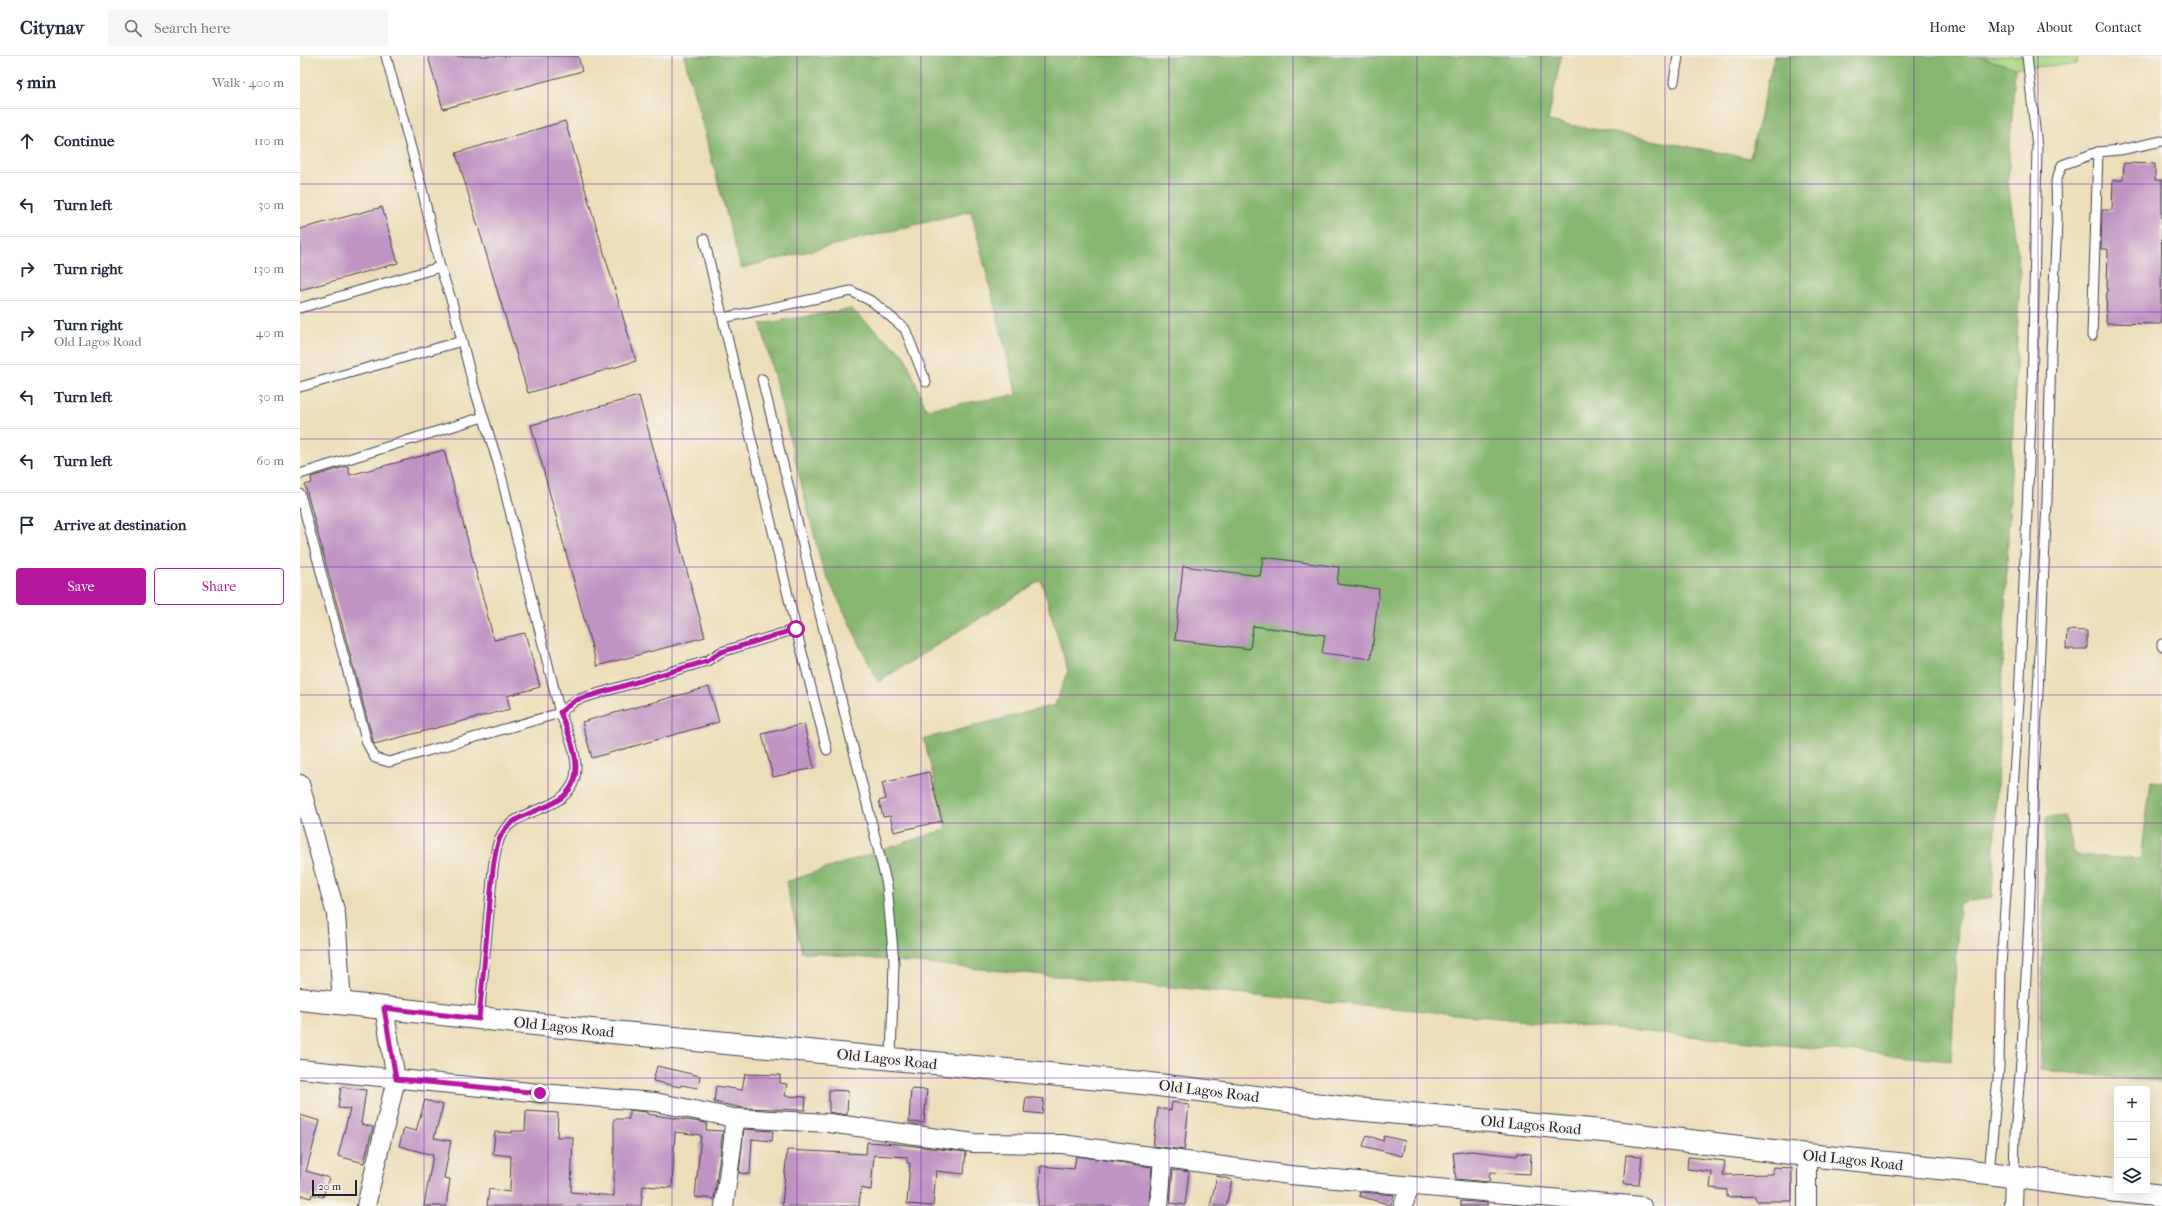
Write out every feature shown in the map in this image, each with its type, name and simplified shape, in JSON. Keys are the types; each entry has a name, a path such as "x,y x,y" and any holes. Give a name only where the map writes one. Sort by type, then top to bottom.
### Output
{"main road":[{"name":"Old Lagos Road","path":"300,999 479,1019 891,1060 1142,1083 1354,1109 1614,1132 1807,1155 1990,1173 2014,1178 2114,1191"},
{"path":"2145,1194 2162,1196"}],"street":[{"path":"300,784 336,914 342,1004"},
{"path":"366,1206 396,1079 384,1008"},
{"path":"300,1069 656,1102 734,1118 829,1123 974,1143 1062,1144 1163,1159 1290,1175 1642,1206"},
{"path":"724,1206 733,1140 734,1118"},
{"path":"1806,1206 1807,1155"},
{"path":"1159,1206 1163,1159"},
{"path":"2013,1206 2014,1178"},
{"path":"1403,1206 1410,1186"}],"lane":[{"path":"386,56 422,189 440,267 483,417 498,463 560,712 575,751 576,773 571,788 558,802 508,826 497,844 493,869 479,1019"},
{"path":"1674,82 1678,56"},
{"path":"1990,1173 1999,1066 2001,966 2019,701 2032,392 2037,147 2027,56"},
{"path":"2014,1178 2015,1135 2022,1049 2029,921 2034,776 2047,510 2057,221 2056,181 2062,165 2098,152 2120,150 2162,141"},
{"path":"2092,336 2098,152"},
{"path":"704,239 796,629 827,750"},
{"path":"300,308 440,267"},
{"path":"723,318 851,291 873,302 905,329 926,382"},
{"path":"300,387 462,341"},
{"path":"762,379 887,885 894,962 891,1060"},
{"path":"300,474 483,417"},
{"path":"300,494 366,743 375,758 389,762 560,712 576,700 707,661 721,652 796,629"}],"green space":[{"path":"684,56 1561,56 1548,121 1750,158 1774,56 1977,56 2015,68 2008,181 2020,274 1992,897 1959,904 1951,1061 802,952 786,882 946,829 924,739 1055,705 1068,671 1041,580 878,682 822,566 761,324 851,309 905,356 926,409 1017,395 971,211 741,268"},
{"path":"1977,56 2078,56 2077,64 2015,68"},
{"path":"2151,781 2162,782 2162,1082 2040,1070 2046,818 2065,816 2075,855 2141,859"}],"building":[{"path":"428,56 578,56 582,71 443,109"},
{"path":"565,121 636,361 528,393 456,153"},
{"path":"2124,163 2155,164 2155,180 2162,180 2161,324 2106,323 2108,249 2101,249 2102,210 2112,210 2113,180 2123,180"},
{"path":"382,207 398,263 300,290 300,229"},
{"path":"639,396 705,637 597,666 531,425"},
{"path":"444,450 494,640 525,633 540,687 507,696 510,709 374,744 305,485 312,483 311,477 348,466 350,475"},
{"path":"1263,557 1339,567 1337,584 1379,589 1371,659 1322,653 1325,635 1253,626 1250,649 1175,640 1183,566 1260,576"},
{"path":"2067,630 2087,631 2087,649 2066,649"},
{"path":"709,687 719,722 592,758 582,722"},
{"path":"804,724 814,768 773,777 762,734"},
{"path":"929,772 942,821 894,832 890,816 883,817 879,801 886,799 882,783"},
{"path":"657,1066 700,1076 698,1088 681,1085 680,1087 653,1081"},
{"path":"745,1074 780,1075 780,1083 787,1084 785,1096 806,1097 805,1110 743,1108 714,1102 716,1086 742,1090"},
{"path":"341,1087 366,1090 361,1124 373,1127 364,1163 338,1156 350,1109 338,1108"},
{"path":"911,1089 927,1090 924,1123 909,1122"},
{"path":"829,1090 848,1091 847,1115 829,1112"},
{"path":"1026,1097 1044,1099 1042,1114 1024,1112"},
{"path":"425,1100 443,1105 434,1138 451,1141 444,1178 450,1179 446,1206 424,1206 433,1155 399,1146 404,1128 416,1131"},
{"path":"1172,1102 1189,1105 1184,1150 1153,1146 1158,1108 1171,1110"},
{"path":"629,1110 707,1123 706,1130 723,1131 714,1199 695,1197 701,1135 675,1132 672,1188 643,1186 641,1206 487,1206 489,1189 510,1192 511,1156 493,1154 495,1132 512,1133 512,1131 525,1131 526,1111 558,1113 557,1137 573,1137 571,1192 614,1196 614,1119 629,1119"},
{"path":"300,1115 320,1121 306,1171 329,1178 323,1197 312,1194 311,1198 300,1195"},
{"path":"744,1129 773,1131 772,1141 752,1139 750,1174 739,1173"},
{"path":"1367,1135 1383,1141 1384,1136 1405,1141 1402,1156 1363,1146"},
{"path":"867,1142 966,1152 964,1174 936,1171 933,1206 907,1204 910,1163 907,1163 907,1157 874,1155 871,1190 861,1188 859,1206 782,1206 787,1150 866,1154"},
{"path":"1471,1151 1517,1156 1518,1153 1531,1154 1530,1174 1490,1172 1489,1182 1456,1179 1453,1153"},
{"path":"1626,1155 1642,1156 1639,1185 1623,1184"},
{"path":"1076,1156 1152,1167 1149,1206 1038,1206 1041,1166 1074,1169"},
{"path":"1688,1157 1725,1161 1723,1175 1773,1174 1773,1167 1792,1168 1792,1201 1756,1201 1755,1196 1727,1197 1727,1190 1710,1188 1712,1172 1687,1169"},
{"path":"1173,1170 1189,1172 1185,1205 1170,1203"},
{"path":"1217,1176 1232,1180 1226,1206 1210,1206"},
{"path":"1360,1192 1394,1195 1391,1205 1359,1196"},
{"path":"1461,1201 1487,1203 1487,1206 1461,1206"}],"route":[{"path":"540,1093 396,1079 384,1008 479,1019 493,869 497,844 508,826 528,814 558,802 571,788 576,773 575,751 560,712 576,700 707,661 721,652 796,629"}]}
